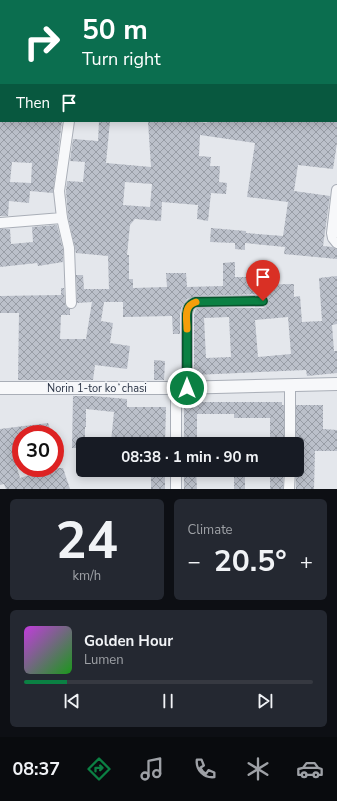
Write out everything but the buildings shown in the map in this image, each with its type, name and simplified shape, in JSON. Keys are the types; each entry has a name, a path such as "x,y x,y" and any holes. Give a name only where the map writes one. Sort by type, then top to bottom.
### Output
{"street":[{"path":"68,122 59,190 62,218 69,248 72,303"},
{"path":"337,190 332,233 333,238 337,243"},
{"path":"0,223 62,218"},
{"path":"177,437 188,308 195,302 263,301"},
{"name":"Norin 1-tor koʻchasi","path":"0,388 182,388 337,384"},
{"path":"290,386 290,437"},
{"path":"176,477 176,489"},
{"path":"290,477 290,489"}],"slow traffic":[{"path":"187,329 188,308 191,304 196,302"}],"route":[{"path":"187,388 187,314 188,308 191,304 195,302 263,301"}]}
